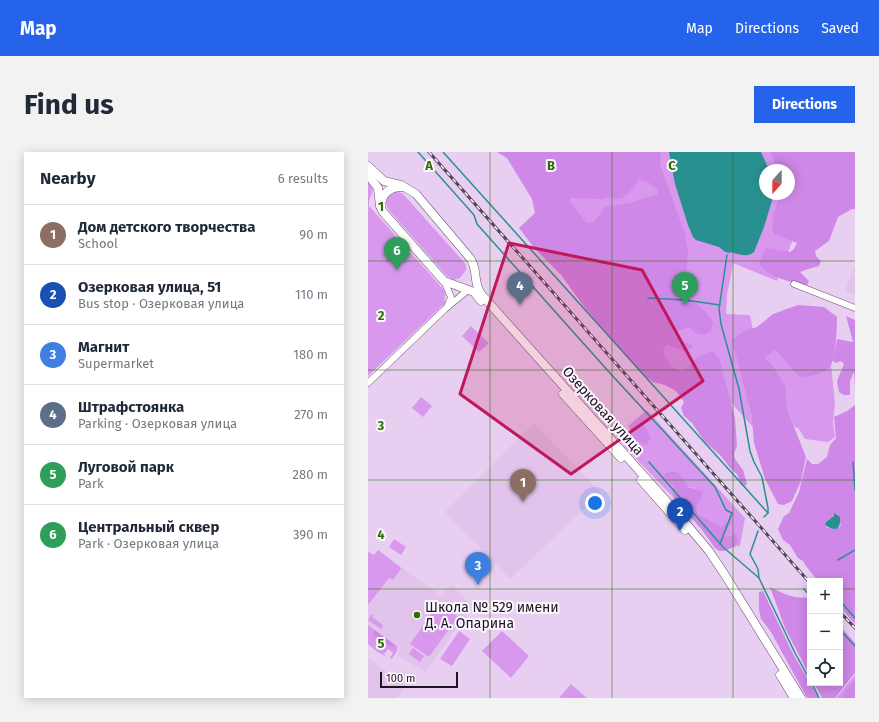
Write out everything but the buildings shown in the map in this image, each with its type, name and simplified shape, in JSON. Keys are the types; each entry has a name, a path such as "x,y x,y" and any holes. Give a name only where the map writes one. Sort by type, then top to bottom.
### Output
{"street":[{"path":"368,166 384,181 398,184 416,194 468,255 474,266 475,284 446,309 368,383"},
{"name":"Озерковая улица","path":"368,175 378,188 380,206 383,212 444,281 451,297 446,309"},
{"path":"380,206 382,199 388,190 400,187 407,188"},
{"name":"Озерковая улица","path":"444,281 468,290 476,295 701,549 794,698"},
{"name":"Озерковая улица","path":"475,284 482,294 675,510 709,551 801,698"},
{"path":"794,284 855,308"}],"highlighted area":[{"path":"509,243 642,270 703,381 571,474 460,394"}],"shaded area":[{"path":"497,152 661,152 660,164 685,234 688,251 686,278 679,280 674,288 679,300 685,303 692,300 705,311 713,322 711,331 705,335 696,333 689,327 675,332 677,338 694,346 686,351 666,345 663,351 671,366 683,371 697,358 712,351 719,358 735,418 737,446 734,454 735,459 743,470 747,484 745,486 741,485 737,474 730,468 721,456 705,442 692,423 684,416 681,408 684,402 676,391 665,385 653,382 640,372 585,308 561,275 535,249 519,228 535,213 532,199 507,158","holes":["639,180 648,182 658,190 657,195 630,203 605,207 594,222 587,223 570,202 570,198 601,199 609,197 623,197 630,192"]},
{"path":"507,152 826,152 777,281 733,263 727,295 726,314 750,315 777,454 694,361 683,371 671,366 663,351 665,345 674,347"},
{"path":"669,152 761,152 766,164 759,164 759,200 772,200 754,252 745,255 725,252 719,247 696,240 693,237 688,225 675,184"},
{"path":"770,152 855,152 855,209 852,209 838,217 829,241 815,251 816,256 821,261 819,266 800,272 809,281 806,287 773,275 762,267 759,262 766,248 790,252 794,249 797,243 774,234 772,226 778,200 795,200 795,164 775,164"},
{"path":"368,182 372,189 369,206 444,290 444,301 446,302 368,376"},
{"path":"396,191 403,194 466,265 466,270 460,278 454,280 447,276 388,209 386,200"},
{"path":"855,265 855,295 845,291"},
{"path":"798,305 824,307 837,317 835,349 833,361 825,371 808,376 799,377 775,350 765,358 772,365 786,387 787,409 806,457 801,481 792,501 784,505 778,504 765,479 754,443 752,416 732,340 742,332 757,327 773,314"},
{"path":"846,316 855,320 855,387 854,372 850,381 850,395 844,395 839,392 837,381 844,364 841,361 836,363 833,361 837,339 853,342"},
{"path":"471,326 489,343 479,352 462,336"},
{"path":"775,350 799,377 822,372 831,364 835,404 833,422 835,437 828,442 805,439 799,429 794,426 787,409 786,387 765,358"},
{"path":"421,397 432,406 423,417 412,408"},
{"path":"855,405 855,624 843,610 843,578 816,578 803,561 798,558 790,545 783,540 778,529 784,516 789,513 799,492 807,459 812,464 818,464 827,457 830,445 836,438 834,417 847,411","holes":["834,514 841,525 836,529 826,527 826,522 834,516"]},
{"path":"647,410 745,518 740,546 736,546 738,541 724,536 724,533 729,527 728,519 721,527 700,515 695,509 702,491 665,479 672,483 674,488 672,491 674,498 624,446 629,437 646,445 639,422 630,429 628,426"},
{"path":"639,422 644,424 651,438 646,445 631,439 628,435 630,429"},
{"path":"534,423 601,493 510,579 445,512"},
{"path":"671,471 679,473 688,487 703,491 702,497 695,509 700,515 721,527 733,516 724,536 730,537 736,534 738,541 736,546 724,551 719,551 715,548 702,530 674,498 672,491 674,487 663,475"},
{"path":"834,513 840,517 840,525 835,529 832,529 825,525 826,522 834,516"},
{"path":"394,539 406,547 401,555 389,547"},
{"name":"Школа № 529 имени Д. А. Опарина","path":"378,550 441,596 452,585 472,606 426,672 398,656 398,647 368,624 368,551 374,555"},
{"path":"378,550 401,569 393,580 389,578 368,605 368,552 374,555"},
{"path":"770,587 794,597 807,598 807,670 785,628"},
{"path":"763,591 793,654 807,678 807,686 812,686 819,698 807,698 771,632 761,619 759,610 759,592"},
{"path":"439,603 458,617 429,657 410,644"},
{"path":"371,614 373,615 372,617 383,625 381,629 368,620"},
{"path":"368,625 397,646 397,651 392,659 390,658 393,653 388,649 384,654 387,657 376,651 368,644"},
{"path":"843,629 855,643 855,673 835,698 822,698 816,686 843,686"},
{"path":"374,630 394,644 394,646 392,647 384,643 374,635"},
{"path":"459,631 470,639 452,666 440,659"},
{"path":"502,631 529,656 511,678 482,651"},
{"path":"413,648 424,656 420,662 409,654"},
{"path":"368,658 406,686 397,698 368,698"},
{"path":"855,675 855,698 836,698 837,697"},
{"path":"855,679 855,698 841,698"},
{"path":"571,684 587,698 559,698"}],"waterway":[{"path":"418,152 474,215 477,224 609,372 715,487 726,510 732,513 720,544"},
{"path":"443,152 768,513"},
{"path":"727,255 719,309 721,324 739,389 750,451 762,477 768,508 768,513 764,517"},
{"path":"648,298 685,300 720,305"},
{"path":"649,462 723,547 759,578"},
{"path":"853,462 855,490"},
{"path":"758,531 750,554 758,569 759,578 807,675"},
{"path":"838,560 855,550"},
{"path":"804,589 807,592"},
{"path":"843,604 855,618"},
{"path":"843,633 855,646"},
{"path":"813,686 819,698"}],"railway":[{"path":"429,152 807,580"},
{"path":"842,614 855,628"}],"place":[{"name":"Центральный сквер","path":"397,270"},
{"name":"Штрафстоянка","path":"520,305"},
{"name":"Луговой парк","path":"685,305"},
{"name":"Дом детского творчества","path":"523,502"},
{"name":"Озерковая улица, 51","path":"680,531"},
{"name":"Магнит","path":"478,585"},
{"name":"Школа № 529 имени Д. А. Опарина","path":"417,615"}]}
